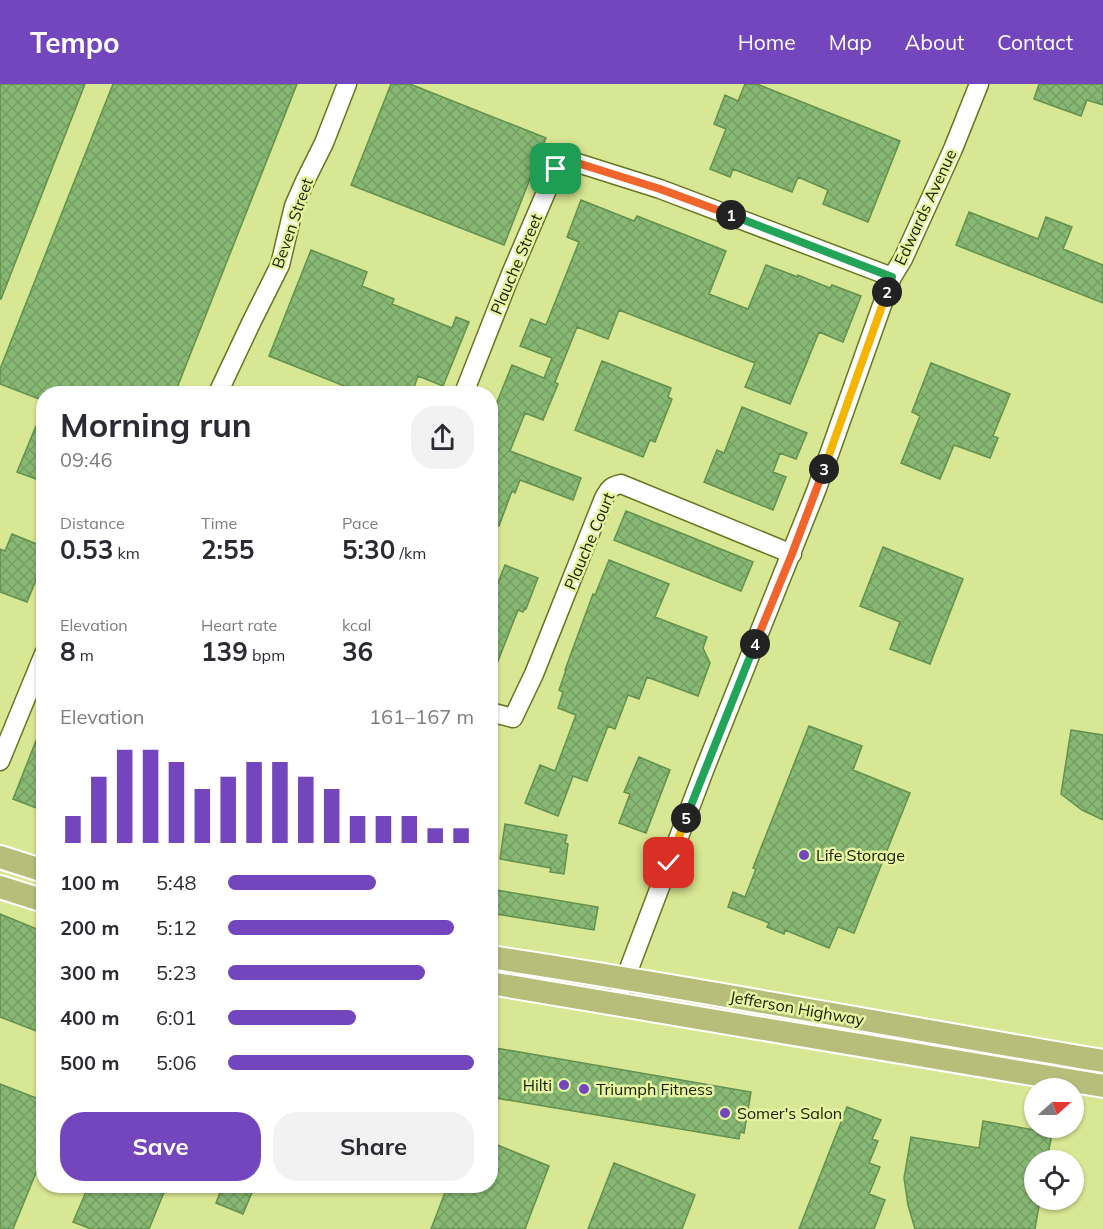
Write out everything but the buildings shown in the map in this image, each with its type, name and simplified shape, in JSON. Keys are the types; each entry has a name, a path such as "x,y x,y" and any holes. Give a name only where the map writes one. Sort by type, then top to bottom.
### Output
{"main road":[{"path":"0,857 36,868"},
{"path":"0,887 36,898"},
{"name":"Jefferson Highway","path":"498,958 626,978 1103,1061"},
{"name":"Jefferson Highway","path":"498,984 1103,1086"}],"street":[{"name":"Beven Street","path":"221,386 279,265 294,206 324,142 347,84"},
{"name":"Edwards Avenue","path":"616,1003 708,761 816,491 892,277 907,251 952,149 976,85"},
{"name":"Plauche Street","path":"467,386 556,169 564,160 660,189 892,277"},
{"name":"Plauche Court","path":"498,714 513,718 534,674 604,498 609,488 614,485 621,484 792,554"},
{"path":"0,761 36,673"}],"place":[{"name":"Life Storage","path":"804,855"},
{"name":"Hilti","path":"564,1085"},
{"name":"Triumph Fitness","path":"584,1089"},
{"name":"Somer's Salon","path":"725,1113"}],"route":[{"path":"556,169 564,160 568,160 660,189 892,277 816,491 669,863"}]}
